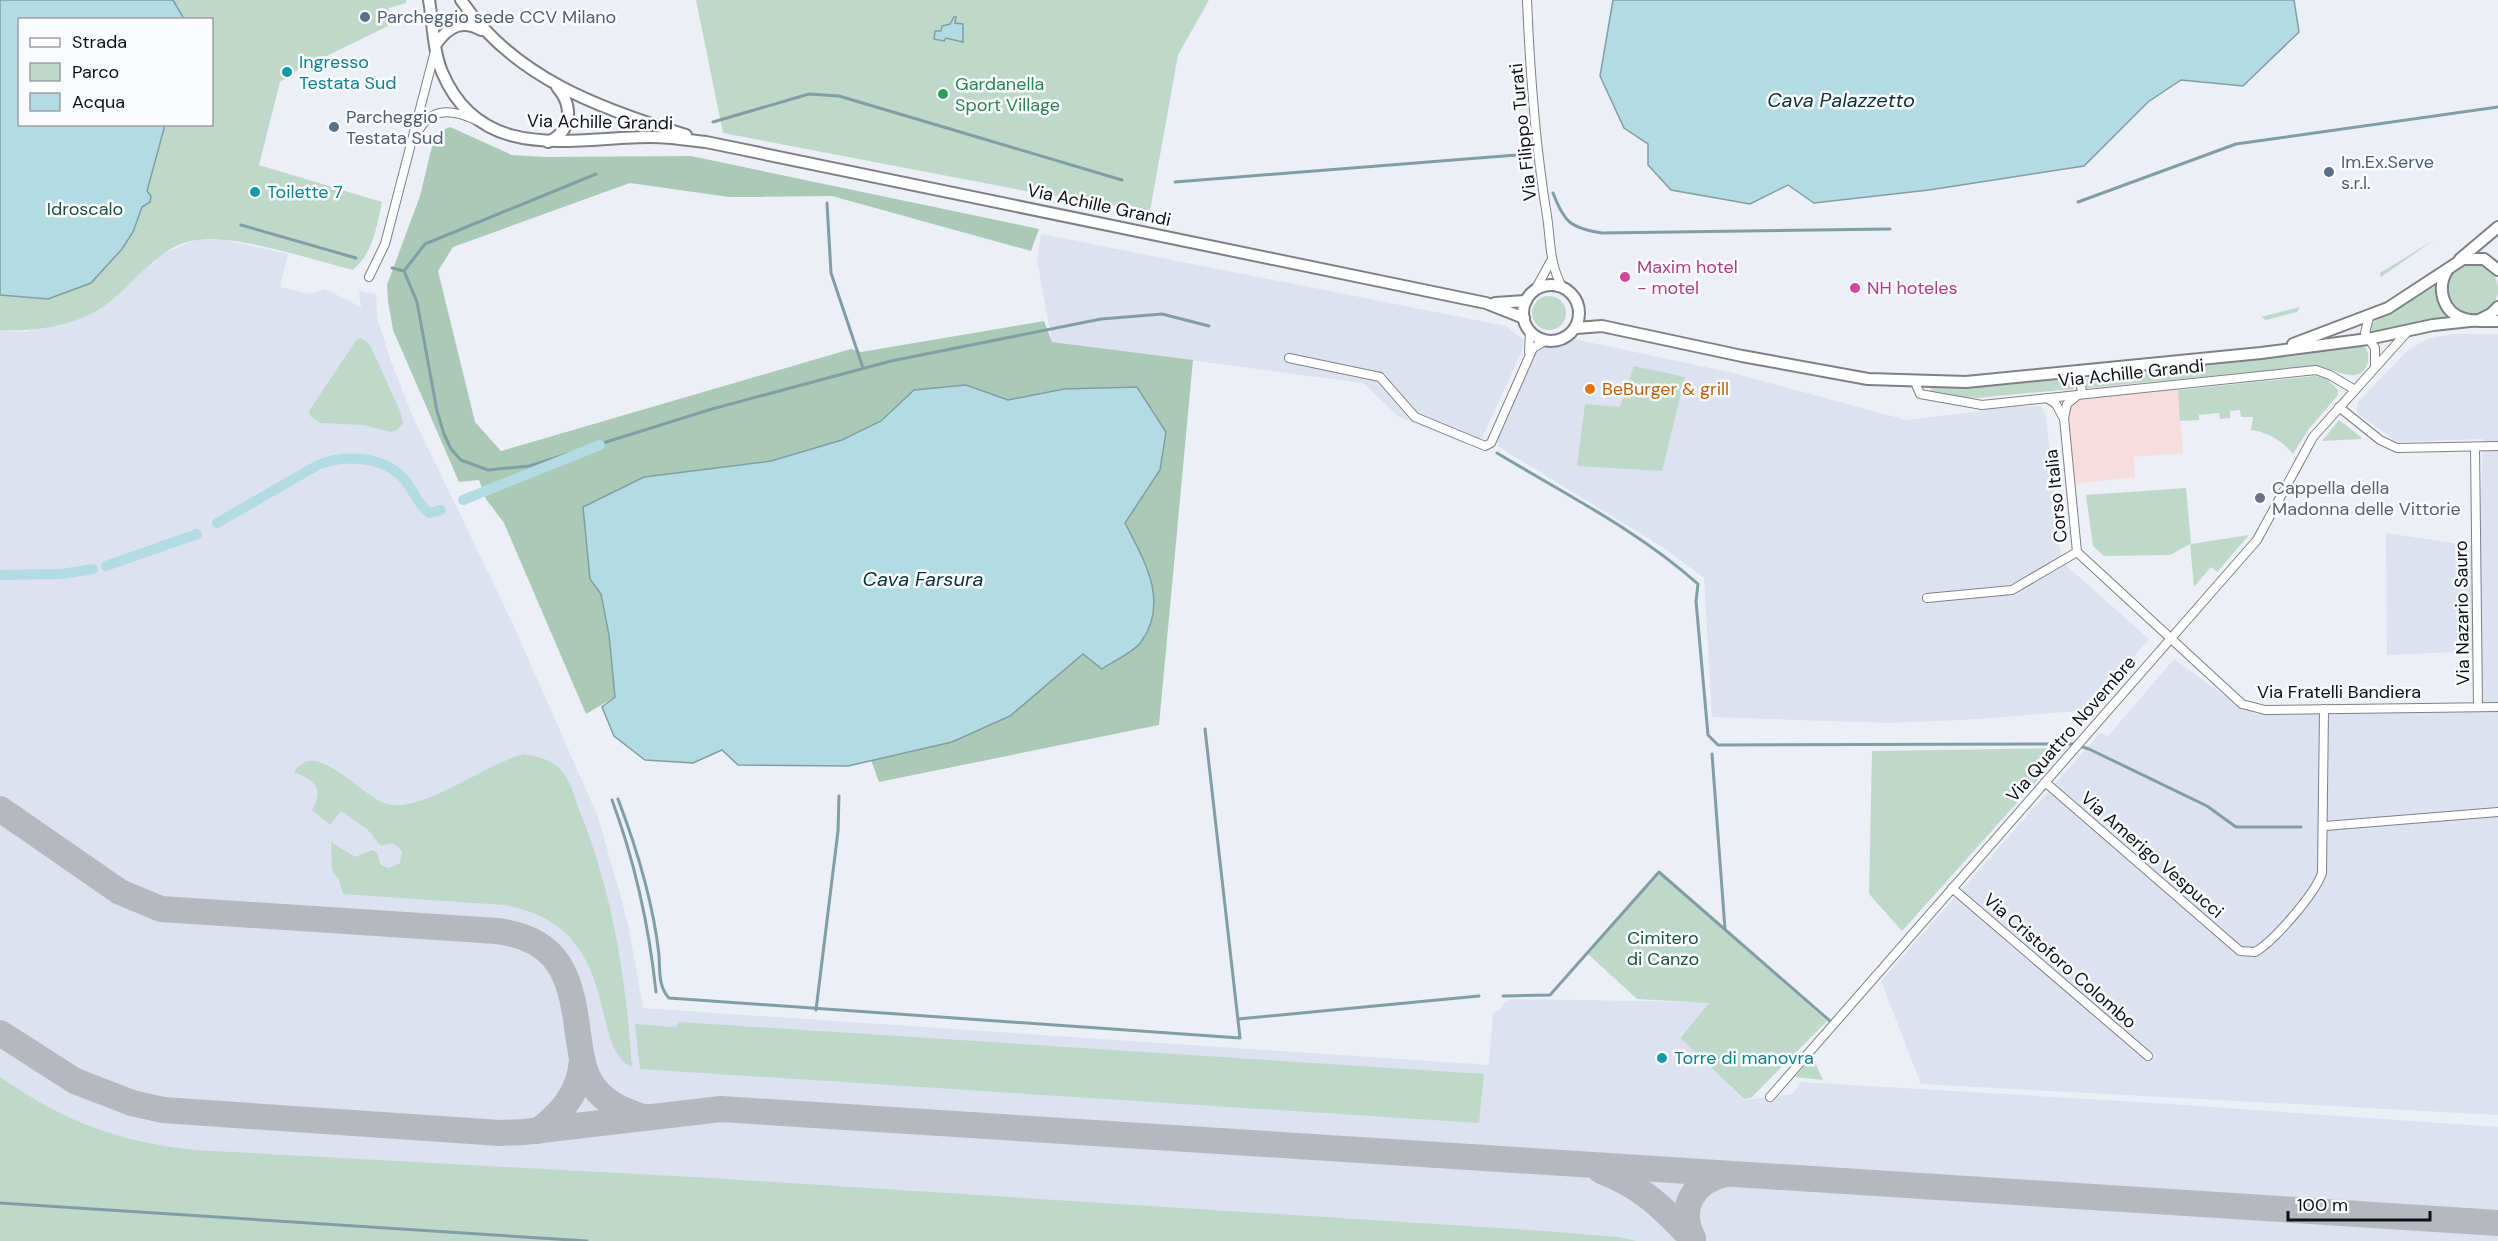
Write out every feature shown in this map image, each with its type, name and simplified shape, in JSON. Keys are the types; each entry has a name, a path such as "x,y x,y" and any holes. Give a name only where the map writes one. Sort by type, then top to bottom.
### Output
{"main road":[{"name":"Via Achille Grandi","path":"429,0 439,64 453,92 474,115 498,131 527,140 548,142 653,137 706,142"},
{"path":"461,0 489,35"},
{"path":"437,45 446,32 458,25 475,26 489,35"},
{"name":"Via Achille Grandi","path":"489,35 534,72 556,85 637,120 706,142 1486,303 1524,318"},
{"path":"548,142 564,131 569,117 564,96 556,85"},
{"path":"2498,227 2453,264 2443,280 2443,297 2452,313 2473,320 2498,321"},
{"name":"Via Achille Grandi","path":"2261,353 2369,317 2419,289 2463,259 2476,257 2488,261 2498,270"},
{"path":"1545,341 1530,332 1524,318 1526,300 1535,290 1545,286 1562,287"},
{"name":"Via Achille Grandi","path":"1562,287 1575,297 1580,312 1602,326"},
{"name":"Via Achille Grandi","path":"1486,303 1526,300"},
{"name":"Via Achille Grandi","path":"1545,341 1563,339 1576,328 1602,326 1849,376 1915,382 1966,382 2080,373 2368,339 2473,320 2488,316 2498,307"},
{"path":"1576,328 1580,312"}],"street":[{"name":"Via Filippo Turati","path":"1527,0 1534,133 1551,261 1562,287"},
{"path":"369,277 385,244 403,167 437,45"},
{"path":"403,167 419,128 434,114 459,112 498,131"},
{"path":"1535,290 1551,261"},
{"path":"2369,317 2364,329 2376,352 2374,366"},
{"name":"Via Quattro Novembre","path":"1770,1096 2257,540 2268,523 2307,445 2374,366 2409,330"},
{"path":"1528,356 1530,332"},
{"path":"1289,358 1380,377 1415,417 1483,446 1491,443 1528,356 1533,348 1545,341"},
{"name":"Via Achille Grandi","path":"1915,382 1920,394 1968,404 2080,395 2316,370 2330,375 2355,390"},
{"path":"2064,418 2067,404 2080,395 2080,373"},
{"path":"2047,398 2059,408 2064,418"},
{"path":"2339,407 2380,440 2397,448 2498,446"},
{"name":"Corso Italia","path":"2064,418 2077,552 2170,639"},
{"name":"Via Nazario Sauro","path":"2475,447 2478,707"},
{"path":"1927,598 2012,590 2077,552"},
{"name":"Via Fratelli Bandiera","path":"2170,639 2237,700 2249,707 2265,710 2498,707"},
{"path":"2324,709 2325,826 2498,812"},
{"name":"Via Amerigo Vespucci","path":"2045,782 2240,951 2250,953 2260,949 2316,886 2322,873 2325,826"},
{"name":"Via Cristoforo Colombo","path":"1952,888 2148,1056"}],"shaded area":[{"path":"1041,234 1506,326 1524,340 1522,351 1482,438 1465,444 1399,417 1363,383 1052,342 1037,260"},
{"path":"194,240 224,240 288,254 280,287 310,294 325,289 361,307 359,291 376,294 377,317 390,359 413,417 512,622 598,817 628,923 643,1008 1489,1065 1493,1012 1500,1010 1505,1002 1511,999 1710,1002 1680,1037 1744,1100 1792,1094 1801,1082 2498,1127 2498,1241 0,1241 0,330 26,332 111,301 158,256"},
{"path":"2452,334 2498,334 2498,1115 1921,1084 1881,981 2100,733 2108,736 2174,659 2243,709 2256,714 2482,710 2481,651 2387,655 2386,533 2479,547 2483,439 2397,442 2357,413 2358,402 2407,351 2427,339"},
{"path":"1574,339 1733,373 1906,420 1982,411 1988,408 2041,406 2046,416 2061,556 2069,568 2149,639 2088,710 1980,719 1890,723 1712,717 1704,578 1664,548 1499,447 1497,441 1534,354 1544,347 1563,346"},
{"path":"2061,376 2178,390 2183,453 2133,457 2135,477 2073,484"}],"green space":[{"name":"Idroscalo","path":"0,0 406,0 406,3 389,8 388,26 296,71 280,82 259,165 382,202 370,247 353,270 254,244 215,239 197,240 172,248 161,255 112,300 87,316 44,328 0,330"},
{"name":"Gardanella Sport Village","path":"696,0 1209,0 1178,55 1150,211 1041,194 723,133"},
{"path":"450,127 512,155 545,157 691,156 1039,229 1031,251 832,196 729,197 630,183 453,247 438,271 475,422 501,451 851,349 861,352 1044,321 1052,342 1193,360 1159,725 879,782 871,760 952,742 1010,716 1083,653 1138,548 1125,523 1141,497 1166,432 1137,387 1064,389 1008,400 966,385 914,390 881,421 842,440 771,461 644,477 590,579 601,594 609,635 615,697 586,714 504,523 486,499 479,480 459,482 393,330 387,285 420,196 434,138 440,131"},
{"path":"2434,240 2381,277 2380,273"},
{"path":"2478,264 2491,271 2497,279 2497,299 2491,307 2483,313 2468,314 2455,307 2449,299 2448,284 2455,271 2463,265"},
{"path":"2435,286 2439,303 2447,316 2445,319 2371,331 2372,323"},
{"path":"1549,296 1561,301 1566,313 1561,325 1549,330 1537,325 1532,313 1537,301"},
{"path":"2300,307 2297,312 2266,320 2261,317"},
{"path":"361,338 370,345 400,411 403,423 397,430 390,432 363,425 321,423 311,417 309,411 357,339"},
{"path":"2355,344 2366,348 2368,353 2366,367 2356,375 2342,374 2316,366 2087,388 2085,386 2088,377 2260,359"},
{"path":"1634,366 1685,377 1662,471 1577,466 1585,404 1620,407"},
{"path":"2315,376 2327,379 2338,390 2338,395 2308,430 2293,454 2274,438 2263,432 2251,430 2253,417 2241,417 2240,410 2230,411 2230,418 2220,419 2219,413 2199,415 2199,420 2180,421 2178,390"},
{"path":"2070,378 2074,383 2073,389 1976,398 1930,394 1931,388"},
{"path":"2339,420 2361,437 2361,439 2322,441"},
{"path":"2186,488 2191,544 2249,535 2217,572 2211,567 2194,587 2190,544 2170,555 2104,556 2093,546 2086,495"},
{"path":"2066,748 1902,931 1869,894 1872,751"},
{"path":"524,754 549,761 564,774 591,843 609,905 622,969 632,1067 619,1056 610,1037 597,988 586,961 569,937 543,917 504,905 343,894 339,880 332,870 331,842 355,857 372,850 377,853 381,865 389,868 400,863 402,851 393,843 381,846 368,830 341,811 330,825 312,810 317,796 315,786 307,778 294,772 303,763 314,761 339,772 376,799 387,804 401,805 436,795 509,759"},
{"name":"Cimitero di Canzo","path":"1659,873 1827,1021 1751,1098 1744,1099 1680,1038 1709,1003 1637,999 1588,954"},
{"path":"680,1022 1484,1074 1479,1123 640,1069 635,1024 675,1027"},
{"path":"1812,1056 1823,1080 1795,1077"},
{"path":"0,1077 47,1106 92,1127 140,1141 195,1150 710,1178 1545,1231 1618,1237 1637,1241 0,1241"}],"water":[{"name":"Idroscalo","path":"0,0 173,0 183,18 18,18 18,126 165,126 147,191 151,196 150,202 142,207 133,232 122,249 91,283 48,299 0,295"},
{"name":"Cava Palazzetto","path":"1613,0 2294,0 2299,32 2243,86 2181,80 2148,102 2084,166 1929,190 1814,203 1788,185 1750,204 1671,190 1648,165 1648,144 1624,128 1600,76"},
{"path":"956,17 955,23 963,24 963,42 946,38 944,41 934,39 935,31 941,31 942,26 950,24"},
{"name":"Cava Farsura","path":"966,385 1008,400 1064,389 1137,387 1166,432 1160,470 1125,523 1146,566 1154,597 1149,627 1137,646 1102,669 1083,654 1010,716 952,742 848,766 738,765 722,750 693,763 645,760 614,736 602,707 615,697 609,635 601,594 590,579 583,507 644,477 771,461 842,440 881,421 914,390"}],"waterway":[{"path":"713,122 809,94 839,96 1122,180"},
{"path":"2078,202 2236,144 2498,107"},
{"path":"1175,182 1528,154"},
{"path":"404,271 425,244 596,174"},
{"path":"1553,193 1561,211 1570,222 1582,229 1602,233 1890,229"},
{"path":"827,203 831,273 863,368"},
{"path":"241,225 356,258"},
{"path":"392,268 404,271"},
{"path":"404,271 417,302 437,411 444,434 451,449 461,460 488,470 529,466 712,409 891,361 1101,319 1162,314 1209,326"},
{"path":"463,500 600,445"},
{"path":"1497,453 1626,530 1698,584 1696,601 1708,735 1718,745 2073,744 2089,749 2207,806 2236,827 2301,827"},
{"path":"217,523 318,465 340,459 363,459 396,471 429,513 441,510"},
{"path":"106,566 197,534"},
{"path":"0,575 62,574 93,569"},
{"path":"618,799 638,856 648,895 659,955 661,983 669,998 1240,1038 1205,729"},
{"path":"1712,754 1725,929"},
{"path":"816,1010 838,831 839,796"},
{"path":"612,800 628,847 640,894 656,992"},
{"path":"1503,996 1550,995 1659,872 1830,1021"},
{"path":"1238,1019 1479,996"},
{"path":"0,1203 587,1241"}],"taxiway":[{"path":"0,809 120,892 161,909 497,931 519,935 536,943 549,952 559,964 566,979 575,1014 582,1061 593,1086 615,1106 643,1117"},
{"path":"0,1033 75,1081 132,1103 163,1110 500,1133 721,1109 2498,1223"},
{"path":"538,1131 568,1100 577,1083 582,1061"},
{"path":"1601,1171 1640,1191 1673,1219 1693,1240"},
{"path":"1693,1238 1687,1216 1691,1197 1705,1183 1725,1174"}],"place":[{"name":"Parcheggio sede CCV Milano","path":"365,17"},
{"name":"Ingresso Testata Sud","path":"287,72"},
{"name":"Gardanella Sport Village","path":"943,94"},
{"name":"Parcheggio Testata Sud","path":"334,127"},
{"name":"Im.Ex.Serve s.r.l.","path":"2329,172"},
{"name":"Toilette 7","path":"255,192"},
{"name":"Maxim hotel - motel","path":"1625,277"},
{"name":"NH hoteles","path":"1855,288"},
{"name":"BeBurger & grill","path":"1590,389"},
{"name":"Cappella della Madonna delle Vittorie","path":"2260,498"},
{"name":"Torre di manovra","path":"1662,1058"}]}
